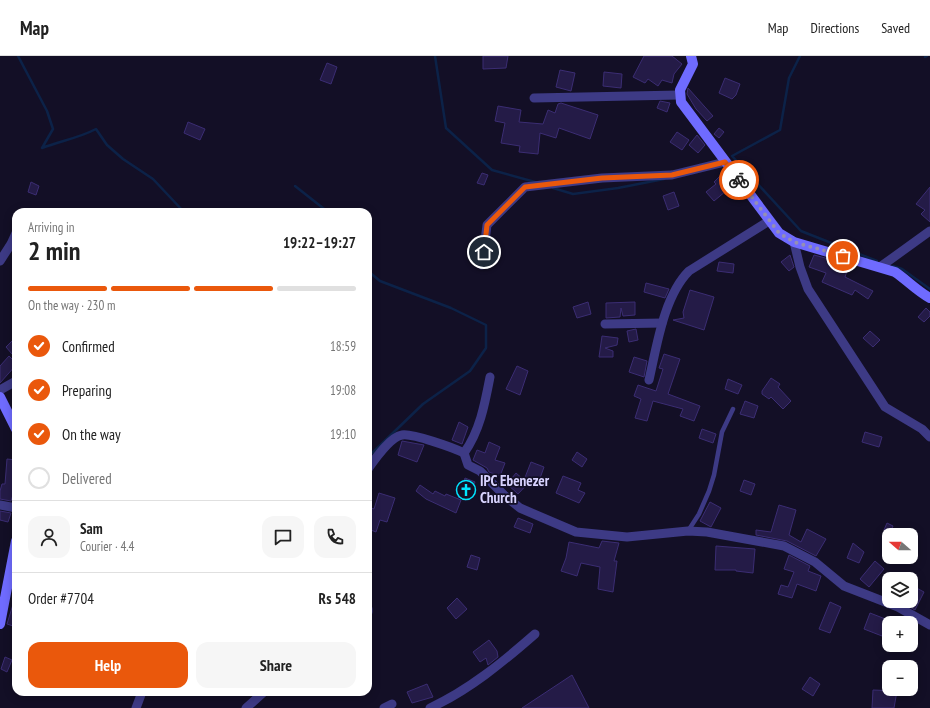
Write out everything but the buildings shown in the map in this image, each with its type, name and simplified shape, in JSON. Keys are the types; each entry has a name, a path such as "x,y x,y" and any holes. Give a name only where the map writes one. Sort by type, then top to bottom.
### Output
{"street":[{"path":"691,56 693,64 681,85 679,95 681,102 779,233 794,242 895,272 909,282 918,291 930,298"},
{"path":"534,98 679,95"},
{"path":"482,265 487,225 525,187 602,178 672,175 725,162"},
{"path":"649,380 662,323 681,279 689,271 770,221"},
{"path":"880,267 930,231"},
{"path":"0,260 12,242"},
{"path":"794,242 800,267 808,289 885,407 922,428 930,437"},
{"path":"605,324 662,323"},
{"path":"464,453 473,441 490,377"},
{"path":"0,390 12,383"},
{"path":"0,398 12,421"},
{"path":"372,464 390,442 402,435 414,436 464,453 468,465 480,471 504,495 520,508 576,532 628,537 688,531 707,532 784,546 815,562 844,586 898,606 930,625"},
{"path":"0,505 12,507"},
{"path":"0,624 3,593 12,556"},
{"path":"430,708 449,699 478,680 535,634"},
{"path":"136,708 140,696"},
{"path":"246,708 260,696"}],"lane":[{"path":"688,531 699,514 709,491 714,475 722,432 733,409"}],"waterway":[{"path":"18,56 47,111 53,129 42,148 83,135 96,129 107,145 123,159 153,179 180,208"},
{"path":"435,56 446,128 492,170 535,182"},
{"path":"800,56 789,78 780,130 732,156 801,231 877,261"},
{"path":"553,188 573,194 618,188 664,179"},
{"path":"295,186 323,208"},
{"path":"893,266 902,269 930,289"},
{"path":"372,274 380,281 451,308 486,325 486,348 470,371 423,404 372,453"}],"way so far":[{"path":"739,180 779,233 794,242 843,256"}],"place":[{"name":"IPC Ebenezer Church","path":"466,490"}],"route":[{"path":"484,252 487,225 525,187 602,178 672,175 725,162 739,180"}]}
